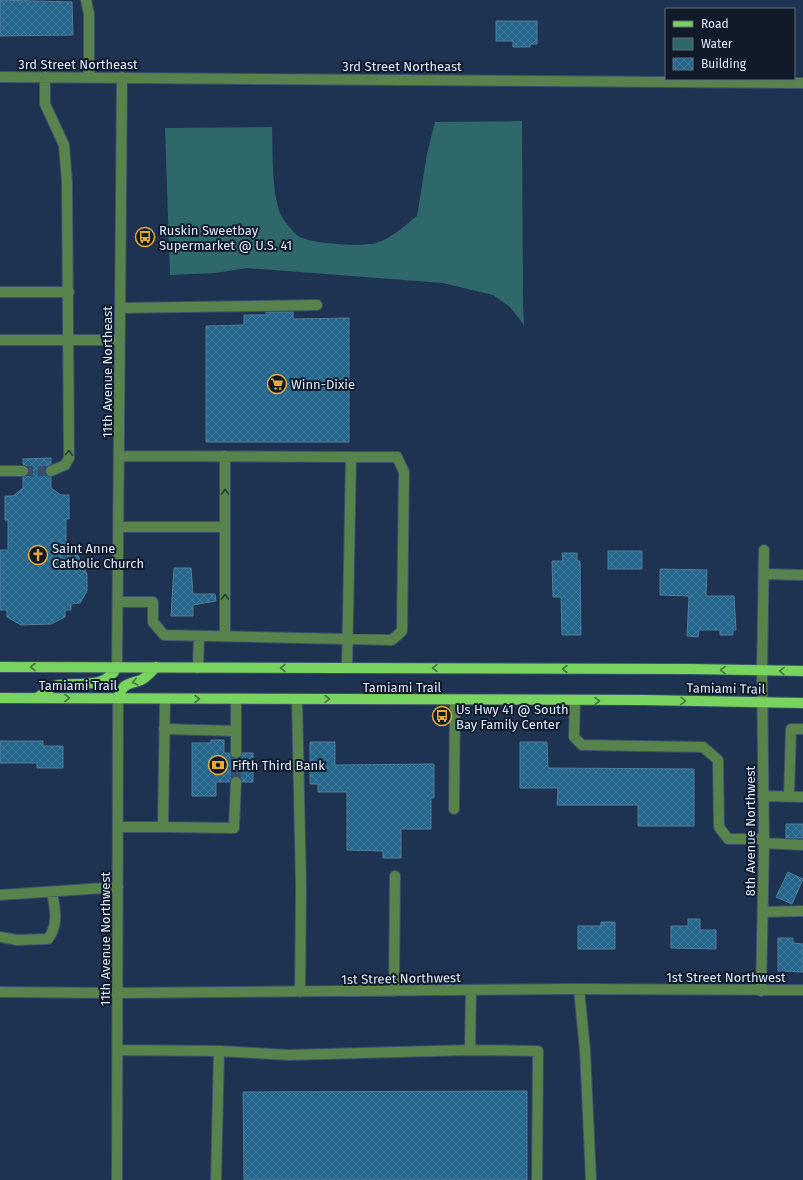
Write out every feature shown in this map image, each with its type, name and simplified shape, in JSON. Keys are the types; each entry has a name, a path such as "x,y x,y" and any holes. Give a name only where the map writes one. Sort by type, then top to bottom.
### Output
{"main road":[{"name":"Tamiami Trail","path":"0,667 803,671"},
{"path":"37,698 57,685 97,683 114,674 117,667"},
{"path":"118,698 121,689 126,684 143,680 156,667"},
{"name":"Tamiami Trail","path":"0,698 803,703"}],"street":[{"path":"86,0 89,14 89,77"},
{"name":"3rd Street Northeast","path":"0,77 803,82"},
{"path":"45,77 46,104 64,145 67,182 70,340 69,458 65,465 55,471 51,471"},
{"name":"11th Avenue Northeast","path":"117,667 122,77"},
{"path":"0,292 69,292"},
{"path":"120,308 317,305"},
{"path":"0,340 120,340"},
{"path":"118,602 153,602 153,622 164,636 347,638 392,640 402,631 404,472 397,457 119,456"},
{"path":"225,456 225,636"},
{"path":"347,668 351,457"},
{"path":"0,471 23,471"},
{"path":"119,527 225,527"},
{"name":"8th Avenue Northwest","path":"761,991 764,912 762,671 764,550"},
{"path":"764,574 803,575"},
{"path":"198,668 199,636"},
{"name":"11th Avenue Northwest","path":"117,1180 118,698"},
{"path":"163,827 165,699"},
{"path":"236,699 236,753"},
{"path":"297,699 301,887 300,992"},
{"path":"454,809 455,700"},
{"path":"575,701 574,737 582,745 704,747 718,760 719,827 728,839 803,845"},
{"path":"164,729 236,731"},
{"path":"789,796 791,729 803,729"},
{"path":"118,827 234,828 236,782"},
{"path":"763,796 803,797"},
{"path":"394,991 395,876"},
{"path":"0,895 118,886"},
{"path":"0,937 17,940 48,939 54,930 55,913 52,892"},
{"path":"764,912 803,912"},
{"path":"579,989 585,1050 591,1180"},
{"name":"1st Street Northwest","path":"0,992 118,993 579,989 803,990"},
{"path":"470,1050 471,990"},
{"path":"118,1050 219,1051 289,1055 470,1050 538,1051 537,1180"},
{"path":"216,1180 219,1051"}],"water":[{"path":"522,121 524,325 510,307 493,295 443,283 247,268 216,273 170,275 165,128 272,127 274,186 278,208 285,222 296,235 305,239 325,243 359,245 382,241 417,216 427,154 435,122"}],"building":[{"path":"0,0 72,2 73,35 0,36"},
{"path":"496,21 537,21 537,44 530,44 530,47 513,47 513,41 496,41"},
{"name":"Winn-Dixie","path":"266,312 293,312 293,319 349,318 349,442 206,442 206,326 244,325 244,315 266,315"},
{"name":"Saint Anne Catholic Church","path":"51,458 51,464 46,467 45,473 51,477 51,488 61,495 69,495 69,519 66,519 66,550 75,550 87,574 87,591 80,603 71,604 71,610 65,610 65,617 51,624 21,625 7,617 7,610 0,610 0,550 8,550 8,520 5,520 5,496 13,496 23,488 23,477 28,475 29,471 27,466 23,464 23,459"},
{"path":"608,551 642,551 642,569 608,569"},
{"path":"562,553 577,553 577,561 580,561 581,635 562,635 561,597 553,597 552,561 563,561"},
{"path":"174,568 191,568 193,594 215,594 216,601 193,605 193,616 171,616"},
{"path":"660,569 707,570 706,596 734,596 736,630 733,630 733,635 720,635 720,630 699,630 698,637 687,636 689,596 660,595"},
{"name":"Fifth Third Bank","path":"211,740 224,740 224,753 230,753 233,759 240,758 242,753 253,753 253,782 242,782 239,776 233,776 230,782 216,782 216,796 192,796 192,743 211,743"},
{"path":"0,741 43,741 43,746 63,746 63,768 37,768 37,763 0,763"},
{"path":"310,742 335,742 335,765 434,764 434,798 431,798 431,829 401,829 401,858 383,858 383,851 347,850 347,792 318,792 318,784 310,784"},
{"path":"520,742 547,742 548,768 694,769 694,826 638,826 638,805 557,805 558,788 520,788"},
{"path":"786,824 803,824 803,838 786,838"},
{"path":"788,872 803,879 792,904 776,897"},
{"path":"688,919 700,919 700,930 716,930 716,949 671,948 671,926 688,926"},
{"path":"601,922 615,922 615,949 578,949 578,926 601,926"},
{"path":"778,938 793,938 793,943 803,944 803,972 778,971"},
{"path":"527,1091 527,1180 244,1180 243,1092"}],"tunnel":[{"path":"23,471 51,471"},
{"path":"236,753 236,782"}],"place":[{"name":"Ruskin Sweetbay Supermarket @ U.S. 41","path":"145,237"},
{"name":"Winn-Dixie","path":"277,384"},
{"name":"Saint Anne Catholic Church","path":"38,555"},
{"name":"Us Hwy 41 @ South Bay Family Center","path":"442,716"},
{"name":"Fifth Third Bank","path":"218,765"}]}
